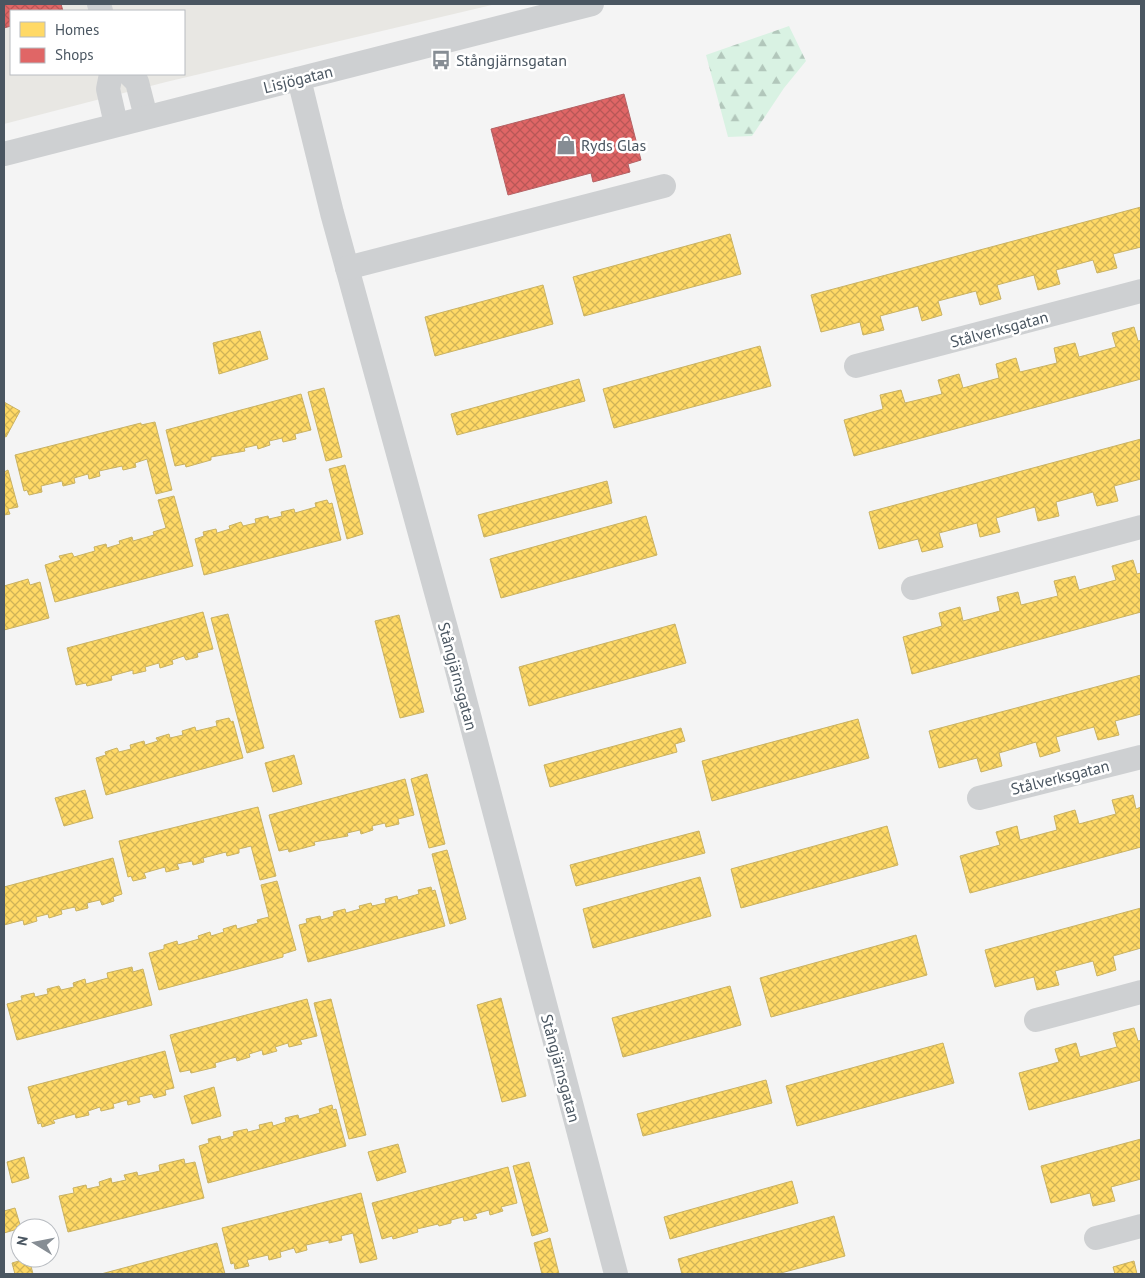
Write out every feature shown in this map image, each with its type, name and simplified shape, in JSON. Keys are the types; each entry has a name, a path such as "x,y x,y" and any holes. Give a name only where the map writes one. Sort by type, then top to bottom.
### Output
{"street":[{"name":"Lisjögatan","path":"4,154 592,4"},
{"path":"111,75 108,88 116,124"},
{"path":"130,75 137,82 146,117"},
{"name":"Stångjärnsgatan","path":"300,79 347,268 450,643 616,1274"},
{"path":"347,268 664,186"},
{"name":"Stålverksgatan","path":"856,366 1141,291"},
{"path":"913,588 1141,527"},
{"name":"Stålverksgatan","path":"979,798 1141,757"},
{"path":"1036,1020 1141,992"},
{"path":"1096,1238 1141,1226"}],"shaded area":[{"path":"4,4 496,4 166,82 4,124"}],"green space":[{"path":"789,26 806,61 784,88 752,136 728,137 706,55"}],"building: Homes":[{"path":"1141,207 1141,247 1113,254 1117,268 1097,273 1093,260 1056,270 1060,284 1038,290 1034,275 997,285 1001,299 980,305 976,291 938,301 942,315 922,321 918,306 880,316 884,330 863,335 860,322 821,332 811,295"},
{"path":"730,234 741,274 584,316 573,277"},
{"path":"543,285 553,324 435,356 425,317"},
{"path":"1134,327 1138,341 1141,340 1141,379 854,456 844,420 883,409 880,395 901,390 905,403 942,394 938,380 959,374 963,388 999,378 996,364 1016,358 1020,372 1057,363 1054,348 1075,343 1079,357 1116,347 1112,333"},
{"path":"260,331 268,359 219,374 213,343"},
{"path":"760,346 771,386 614,428 603,389"},
{"path":"579,379 585,401 457,435 451,414"},
{"path":"324,388 342,457 326,461 308,392"},
{"path":"301,394 311,430 295,434 296,439 283,442 282,438 269,441 270,445 258,449 257,445 244,448 245,451 211,457 211,460 186,467 185,464 175,466 166,430"},
{"path":"4,402 20,411 6,437 4,436"},
{"path":"155,422 172,490 156,494 147,459 135,463 136,467 123,470 122,466 99,471 100,476 89,479 88,474 74,478 75,483 63,486 62,481 41,486 42,492 29,495 27,490 24,491 15,455 141,423 141,425"},
{"path":"1141,439 1141,479 1114,486 1118,501 1097,506 1093,492 1056,502 1059,516 1038,521 1035,507 996,518 1000,532 980,537 977,523 939,533 943,547 922,552 918,539 879,549 869,512"},
{"path":"345,465 363,534 347,539 329,469"},
{"path":"8,470 18,507 8,509 10,514 4,515 4,472"},
{"path":"607,481 612,503 484,537 478,515"},
{"path":"174,496 193,566 55,602 45,565 61,560 59,556 72,553 74,557 95,551 94,547 106,544 107,548 120,544 119,541 132,537 133,541 154,535 153,532 166,528 158,500"},
{"path":"327,500 329,504 332,503 341,540 204,575 195,539 204,536 203,532 216,529 217,533 230,529 229,526 241,522 243,526 256,523 255,519 268,516 269,519 282,516 281,512 294,509 295,513 316,507 315,503"},
{"path":"646,516 657,555 501,598 490,559"},
{"path":"1133,560 1137,574 1141,573 1141,612 912,674 903,637 942,626 939,613 960,607 963,621 1000,611 997,597 1018,592 1021,605 1058,596 1054,581 1075,576 1079,590 1116,580 1112,566"},
{"path":"28,579 30,585 40,582 49,618 4,630 4,586"},
{"path":"203,612 213,649 197,653 198,657 186,660 184,656 172,660 173,664 160,668 159,663 145,667 146,671 133,674 133,670 111,676 112,680 87,686 86,683 76,685 67,648"},
{"path":"228,614 264,748 247,753 211,618"},
{"path":"399,615 424,712 400,718 375,621"},
{"path":"675,624 686,663 529,706 519,667"},
{"path":"1141,675 1141,714 1115,721 1119,735 1098,740 1094,727 1056,737 1060,751 1040,757 1036,742 999,753 1002,766 981,772 977,758 939,768 929,731"},
{"path":"229,718 231,722 233,721 243,758 106,795 96,758 106,755 105,752 117,748 119,752 131,749 130,745 144,741 145,745 158,741 156,738 169,734 170,738 183,735 182,731 195,727 196,731 217,726 216,721"},
{"path":"858,719 869,758 712,801 702,761"},
{"path":"681,728 685,741 675,744 677,752 550,787 544,765"},
{"path":"294,755 302,784 273,792 265,763"},
{"path":"427,774 445,844 429,848 411,779"},
{"path":"405,779 414,815 398,819 399,824 386,827 385,823 372,826 373,830 361,834 360,830 347,833 348,836 314,842 315,845 289,852 288,849 279,851 269,815"},
{"path":"85,790 93,818 64,826 55,798"},
{"path":"1133,795 1136,809 1141,807 1141,847 970,893 960,856 1000,845 996,832 1017,826 1020,840 1057,830 1054,816 1075,810 1079,824 1116,814 1112,800"},
{"path":"258,807 276,876 260,880 251,846 239,849 239,853 227,856 226,852 203,858 204,862 193,865 192,861 177,864 179,869 166,872 165,867 144,873 146,878 133,881 131,876 128,877 119,841"},
{"path":"887,826 898,865 741,908 731,869"},
{"path":"699,831 705,853 576,886 570,865"},
{"path":"447,850 466,919 450,924 432,854"},
{"path":"113,858 122,894 113,897 114,901 102,905 100,900 87,903 88,908 76,911 75,907 61,910 62,914 49,918 48,914 36,917 37,921 24,925 23,920 4,925 4,887"},
{"path":"700,877 711,916 593,948 583,909"},
{"path":"277,881 296,950 283,954 283,957 159,990 149,953 164,949 164,945 177,941 178,945 199,939 198,936 210,932 211,936 224,932 223,929 236,925 237,929 258,923 257,920 269,917 261,885"},
{"path":"431,887 432,891 435,890 445,926 308,962 299,925 307,923 306,919 320,916 321,920 334,916 333,912 345,909 346,913 360,909 359,906 371,903 372,906 386,903 385,899 397,896 398,900 419,894 418,890"},
{"path":"1141,908 1141,948 1113,956 1116,970 1097,976 1093,961 1055,971 1059,985 1037,990 1034,977 995,987 985,950"},
{"path":"916,935 927,975 771,1017 760,978"},
{"path":"132,967 133,972 143,969 152,1005 17,1040 7,1004 22,1000 21,996 34,993 35,997 48,994 47,989 59,986 61,990 74,987 73,983 85,979 86,984 108,978 107,973"},
{"path":"730,986 741,1025 623,1057 612,1018"},
{"path":"501,998 526,1096 502,1102 477,1005"},
{"path":"307,999 317,1036 300,1040 302,1044 289,1047 288,1043 275,1047 277,1051 263,1055 262,1050 249,1054 250,1057 237,1061 236,1057 215,1063 216,1067 191,1073 190,1070 180,1072 170,1035"},
{"path":"331,999 366,1135 349,1139 314,1003"},
{"path":"1134,1028 1138,1041 1141,1040 1141,1080 1029,1110 1019,1073 1059,1062 1055,1049 1076,1043 1080,1057 1117,1047 1113,1033"},
{"path":"943,1043 954,1083 797,1126 786,1086"},
{"path":"165,1051 174,1088 165,1090 166,1095 154,1098 152,1094 139,1097 140,1102 128,1105 127,1100 113,1104 114,1108 101,1111 100,1107 88,1111 89,1115 76,1118 75,1114 53,1120 55,1123 42,1127 41,1123 38,1124 28,1087"},
{"path":"766,1080 772,1103 643,1136 637,1114"},
{"path":"214,1087 221,1116 192,1124 184,1096"},
{"path":"332,1105 333,1110 336,1109 346,1146 208,1183 199,1146 209,1143 208,1139 220,1136 221,1140 234,1136 233,1132 247,1129 248,1132 260,1129 259,1125 272,1122 273,1126 286,1122 285,1118 298,1115 299,1119 320,1113 319,1109"},
{"path":"1141,1139 1141,1179 1111,1187 1115,1201 1093,1206 1090,1193 1051,1203 1041,1166"},
{"path":"398,1144 406,1172 377,1181 368,1152"},
{"path":"24,1157 29,1178 12,1183 7,1162"},
{"path":"184,1159 185,1164 195,1162 204,1198 68,1232 59,1196 74,1193 73,1188 86,1185 87,1189 100,1186 99,1182 111,1178 112,1183 126,1180 124,1175 137,1172 138,1176 160,1171 159,1165"},
{"path":"529,1162 548,1231 532,1236 513,1166"},
{"path":"508,1167 517,1203 501,1207 503,1211 490,1215 489,1210 475,1214 477,1218 464,1221 463,1217 451,1220 451,1223 417,1229 418,1232 393,1239 392,1236 382,1239 372,1203"},
{"path":"792,1181 798,1203 670,1239 664,1217"},
{"path":"361,1193 377,1259 360,1263 353,1233 341,1236 342,1240 329,1243 329,1240 306,1245 307,1250 296,1253 294,1248 280,1252 281,1257 269,1260 268,1255 247,1260 249,1266 235,1269 234,1263 231,1264 222,1228"},
{"path":"15,1208 18,1218 10,1218 10,1231 4,1233 4,1211"},
{"path":"834,1216 845,1256 777,1274 682,1274 678,1259"},
{"path":"550,1238 559,1274 542,1274 534,1243"},
{"path":"217,1243 225,1274 101,1274"},
{"path":"1134,1261 1137,1274 1115,1274 1113,1267"},
{"path":"13,1268 32,1268 33,1274 15,1274"}],"building: Shops":[{"path":"4,4 61,4 63,10 10,10 10,26 4,28"},
{"name":"Ryds Glas","path":"624,94 641,160 628,164 630,172 593,182 591,173 508,195 491,129"}],"place":[{"name":"Stångjärnsgatan","path":"441,60"},
{"name":"Ryds Glas","path":"566,145"}]}
